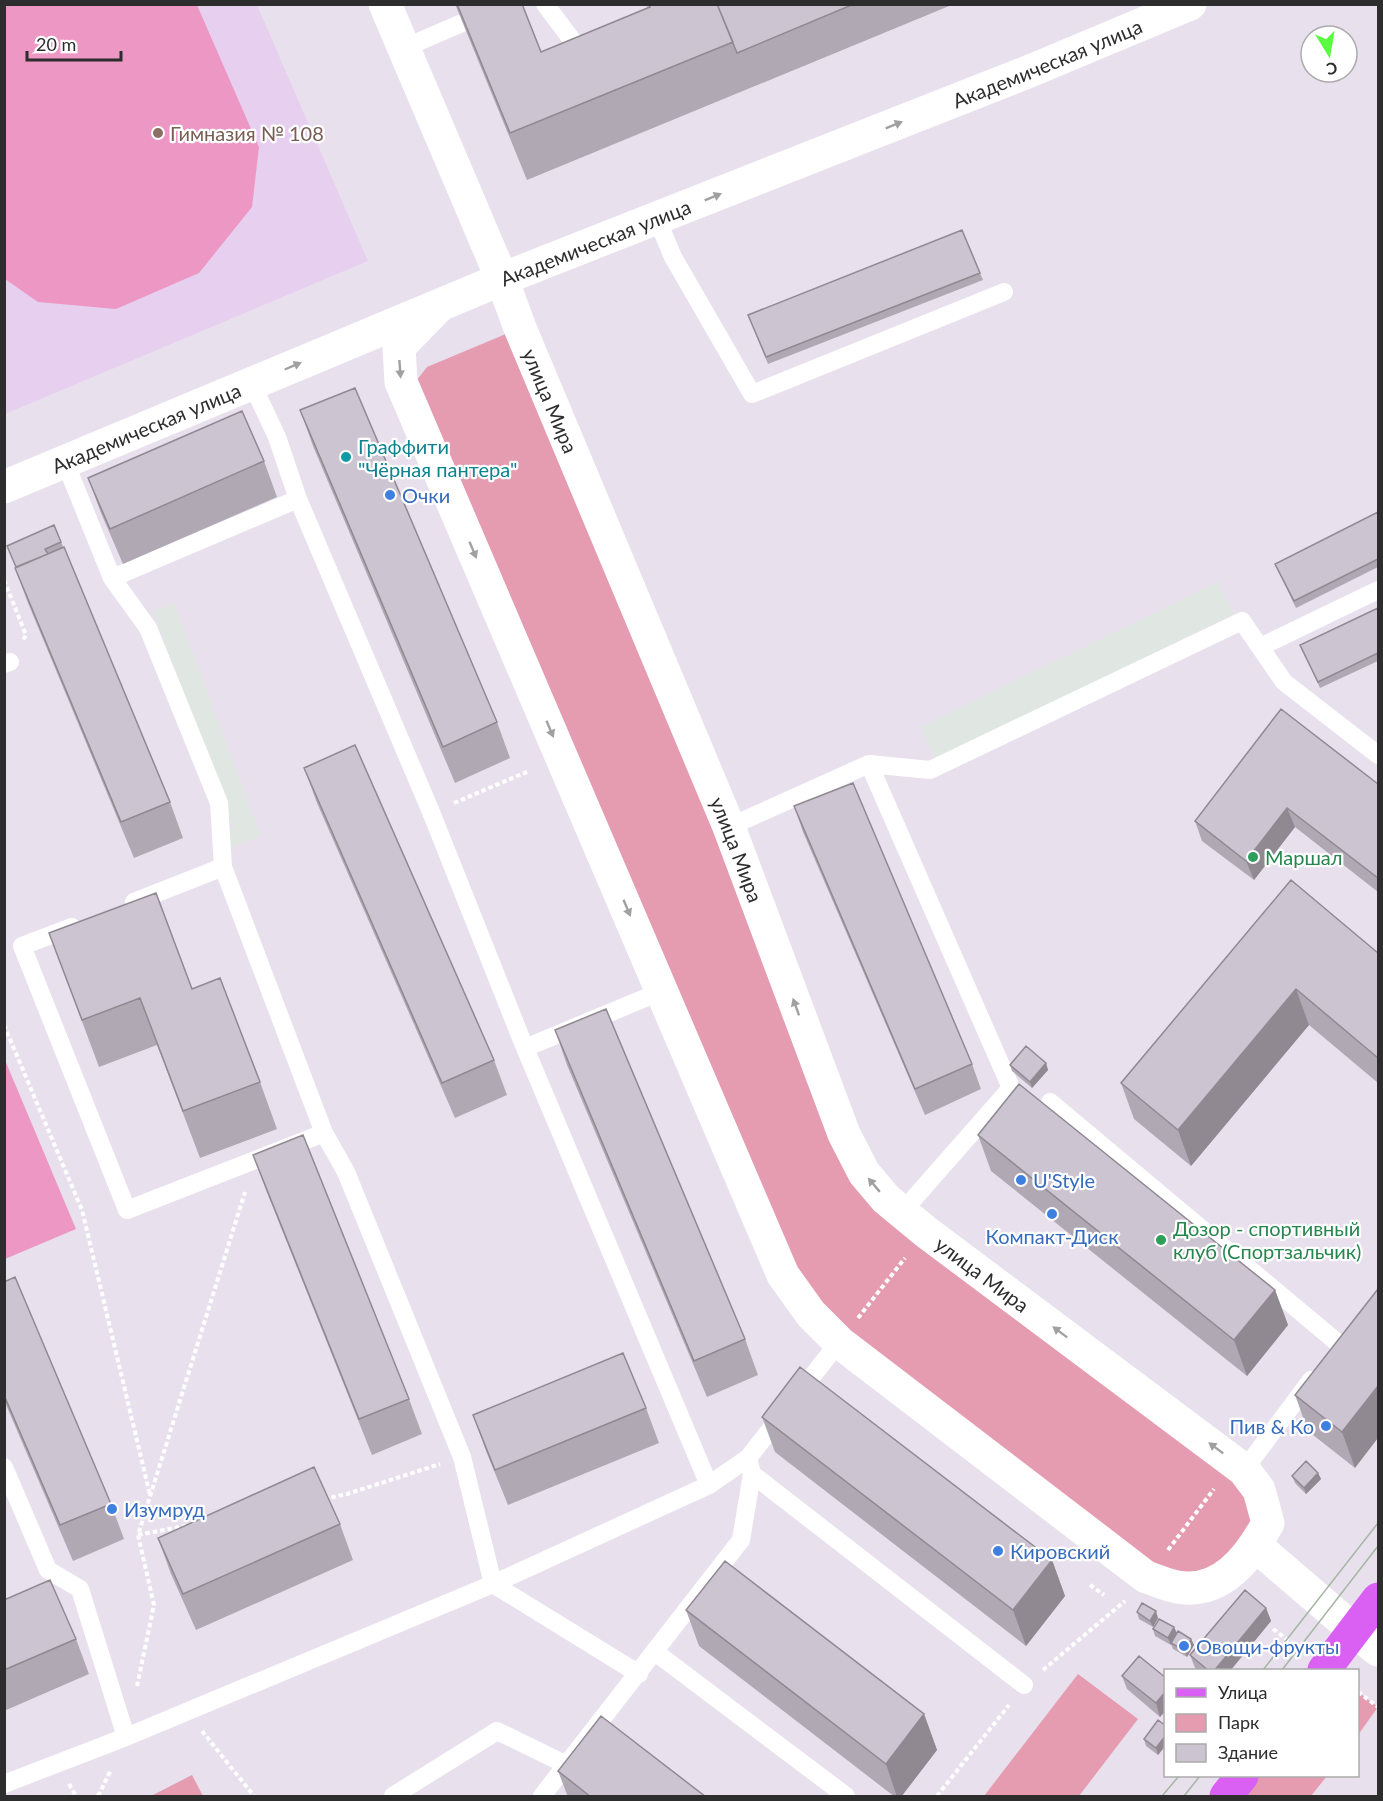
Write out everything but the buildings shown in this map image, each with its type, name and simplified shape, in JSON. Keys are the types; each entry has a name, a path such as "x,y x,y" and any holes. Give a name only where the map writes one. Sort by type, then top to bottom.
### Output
{"main road":[{"path":"1327,1669 1366,1640 1378,1599"},
{"path":"1226,1797 1241,1777"}],"street":[{"name":"улица Мира","path":"385,4 502,279 529,349 729,827 844,1134 864,1173 886,1198 914,1222 1244,1470 1260,1490 1268,1523 1256,1546 1234,1571 1204,1587 1177,1587 1146,1577 838,1342 811,1314 783,1275 401,382 399,347 439,306"},
{"name":"Академическая улица","path":"4,487 502,279 1030,71 1190,4"},
{"path":"1256,1546 1366,1640"}],"lane":[{"path":"544,4 584,56 605,47"},
{"path":"404,48 462,23"},
{"path":"657,219 673,257 752,394 1004,292"},
{"path":"252,384 277,437 298,499 431,812 525,1048 709,1485"},
{"path":"65,462 112,578 148,628 219,803 223,867 324,1133 346,1172 462,1456 493,1584 639,1674"},
{"path":"112,578 298,499"},
{"path":"1260,647 1378,590"},
{"path":"729,827 868,764 930,770 1242,621 1284,682 1378,755"},
{"path":"868,764 1011,1088 914,1222"},
{"path":"117,909 223,867"},
{"path":"86,921 22,946 127,1210 324,1133"},
{"path":"525,1048 662,992"},
{"path":"1050,1102 1339,1344"},
{"path":"1244,1470 1352,1327"},
{"path":"542,1797 741,1540 750,1466 838,1342"},
{"path":"4,1784 126,1737 493,1584 750,1466"},
{"path":"750,1466 1024,1685"},
{"path":"4,1467 48,1570 80,1589 126,1737"},
{"path":"655,1652 846,1797"},
{"path":"393,1797 497,1731 567,1765"}],"path":[{"path":"4,580 26,635 7,663"},
{"path":"431,812 529,771"},
{"path":"4,1025 82,1210 150,1496"},
{"path":"126,1737 154,1605 138,1535 246,1188"},
{"path":"838,1342 914,1222"},
{"path":"324,1499 347,1494 462,1456"},
{"path":"138,1535 196,1523"},
{"path":"1090,1585 1104,1596"},
{"path":"1359,1693 1378,1707"},
{"path":"187,1712 254,1797"}],"shaded area":[{"name":"Гимназия № 108","path":"5,4 197,5 259,147 252,207 199,273 116,309 38,302 5,279"},
{"name":"Гимназия № 108","path":"5,5 257,5 368,261 5,414"},
{"path":"1218,582 1234,614 935,759 920,727"},
{"path":"174,603 261,836 218,852 212,836 234,828 153,611"},
{"path":"5,1060 76,1229 4,1259"}],"green space":[{"path":"520,328 864,1173 1244,1470 1256,1546 1177,1587 811,1314 406,394 427,367"},
{"path":"1078,1674 1138,1719 1079,1796 984,1796"},
{"path":"1359,1693 1378,1707 1359,1734"},
{"path":"192,1775 203,1796 151,1796"},
{"path":"1241,1777 1326,1777 1311,1796 1226,1796"}],"tram line":[{"path":"1264,1669 1378,1523"},
{"path":"1283,1669 1378,1546"},
{"path":"1162,1796 1178,1777"},
{"path":"1184,1796 1199,1777"}],"place":[{"name":"Гимназия № 108","path":"158,133"},
{"name":"Граффити \"Чёрная пантера\"","path":"346,457"},
{"name":"Очки","path":"390,495"},
{"name":"Маршал","path":"1253,857"},
{"name":"U'Style","path":"1021,1180"},
{"name":"Компакт-Диск","path":"1052,1214"},
{"name":"Дозор - спортивный клуб (Спортзальчик)","path":"1161,1240"},
{"name":"Пив & Ко","path":"1326,1426"},
{"name":"Изумруд","path":"112,1509"},
{"name":"Кировский","path":"998,1551"},
{"name":"Овощи-фрукты","path":"1184,1646"}]}
